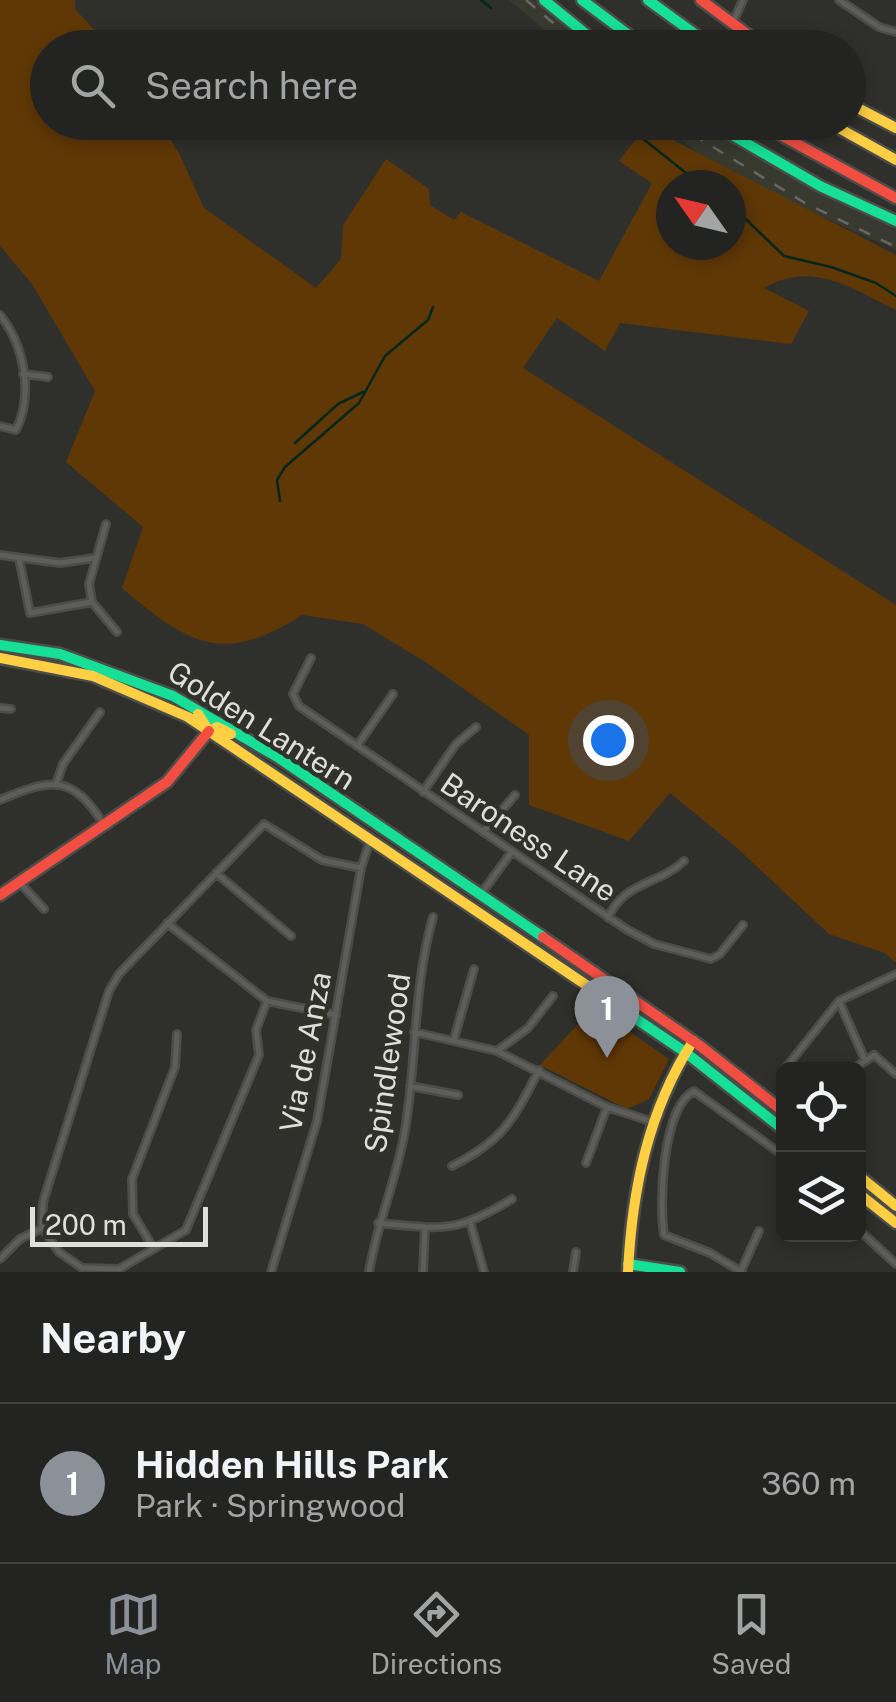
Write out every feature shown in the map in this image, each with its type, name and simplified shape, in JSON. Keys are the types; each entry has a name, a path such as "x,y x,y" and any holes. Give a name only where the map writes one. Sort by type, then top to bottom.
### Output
{"main road":[{"path":"544,0 581,30"},
{"path":"582,0 622,30"},
{"path":"648,0 689,30"},
{"path":"701,0 740,30"},
{"path":"866,112 896,128"},
{"path":"741,140 820,186 896,221"},
{"path":"790,140 896,198"},
{"path":"860,140 896,160"},
{"name":"Golden Lantern","path":"0,645 101,665 170,695 260,747 693,1041 776,1106"},
{"name":"Golden Lantern","path":"0,658 93,676 156,700 209,730 685,1052 776,1124"},
{"path":"170,695 204,718 209,730"},
{"path":"0,896 182,769 209,730 217,727 260,747"},
{"path":"363,818 371,838 383,830"},
{"path":"461,899 480,895 488,918"},
{"path":"680,1272 628,1268 650,1120 693,1041"},
{"path":"866,1182 896,1206"},
{"path":"866,1199 896,1223"}],"street":[{"path":"732,24 743,0"},
{"path":"838,0 879,27 896,32"},
{"path":"0,314 21,346 23,374 23,416 16,430 0,426"},
{"path":"23,374 48,378"},
{"path":"106,524 89,584 92,602 117,632"},
{"path":"0,555 60,563 96,558"},
{"path":"18,558 28,610 34,615 92,602"},
{"name":"Baroness Lane","path":"311,658 294,701 608,918 648,942 706,959 720,954 743,925"},
{"path":"357,746 393,694"},
{"path":"0,708 11,709"},
{"path":"56,784 63,764 100,712"},
{"path":"423,792 456,744 476,726"},
{"path":"0,800 31,787 56,784 81,793 104,825"},
{"path":"483,832 515,795"},
{"path":"266,1001 256,1030 259,1055 186,1230 119,1268 82,1268 59,1252 42,1228 43,1202 109,991 167,923 259,827 270,824 322,860 361,868"},
{"name":"Via de Anza","path":"272,1272 317,1121 361,868 371,838"},
{"path":"480,895 512,853"},
{"path":"608,918 629,890 674,870 684,860"},
{"path":"216,873 292,936"},
{"path":"19,882 44,908"},
{"name":"Spindlewood","path":"370,1272 378,1223 405,1131 414,1032 433,917"},
{"path":"167,923 266,1001 336,1015"},
{"path":"454,1040 474,968"},
{"path":"790,1062 839,1001 896,974"},
{"path":"497,1051 528,1028 552,996"},
{"path":"839,1001 865,1060"},
{"path":"414,1032 497,1051 607,1107 650,1120"},
{"path":"154,1249 133,1214 132,1179 175,1067 177,1034"},
{"path":"862,1062 878,1056 896,1074"},
{"path":"452,1166 489,1146 507,1130 539,1070"},
{"path":"410,1086 458,1096"},
{"path":"759,1231 741,1272 710,1253 664,1236 668,1128 682,1100 694,1091 778,1152"},
{"path":"586,1162 607,1107"},
{"path":"378,1223 424,1228 471,1224 512,1199"},
{"path":"471,1224 484,1272"},
{"path":"0,1258 20,1239 42,1228"},
{"path":"423,1272 424,1228"},
{"path":"866,1236 896,1264"},
{"path":"573,1272 576,1252"}],"shaded area":[{"path":"0,0 75,0 75,9 94,30 30,30 30,140 171,140 204,208 316,288 341,259 343,225 386,159 429,189 430,205 454,220 461,212 599,281 652,183 619,161 635,140 673,140 731,170 656,170 656,260 746,260 746,178 896,255 896,310 847,286 815,277 782,280 764,288 809,311 791,344 620,323 605,351 557,318 523,368 896,605 896,963 885,953 829,934 736,847 670,793 629,841 529,805 529,735 427,663 363,624 302,615 274,631 227,644 187,635 167,623 122,588 143,527 66,462 95,391 32,284 0,246"},
{"path":"509,0 533,0 570,30 545,30"},
{"path":"682,140 729,140 815,190 896,229 896,250 746,182 746,170 719,170"},
{"path":"594,1007 669,1059 649,1099 627,1109 540,1065"}],"waterway":[{"path":"481,0 491,8"},
{"path":"645,140 682,170"},
{"path":"746,219 784,256 876,283 896,296"},
{"path":"280,501 277,480 285,467 359,403 385,356 428,320 433,307"},
{"path":"295,443 338,404 363,392"}],"railway":[{"path":"526,0 562,30"},
{"path":"702,140 805,203 896,247"}],"traffic: fast":[{"path":"544,0 581,30"},
{"path":"582,0 622,30"},
{"path":"648,0 689,30"},
{"path":"741,140 820,186 896,221"},
{"path":"0,645 60,654 173,696 279,758 543,937"},
{"path":"604,997 685,1052 776,1124"},
{"path":"628,1264 680,1272"}],"traffic: slow":[{"path":"866,112 896,128"},
{"path":"860,140 896,160"},
{"path":"0,658 93,676 188,717 604,997"},
{"path":"198,714 209,731 217,727 231,734"},
{"path":"628,1272 645,1152 664,1095 693,1041"},
{"path":"866,1182 896,1206"},
{"path":"866,1199 896,1223"}],"traffic: jam":[{"path":"701,0 742,30"},
{"path":"790,140 896,198"},
{"path":"0,895 167,782 209,731"},
{"path":"543,937 699,1045 776,1106"}],"place":[{"name":"Hidden Hills Park","path":"607,1058"}]}
